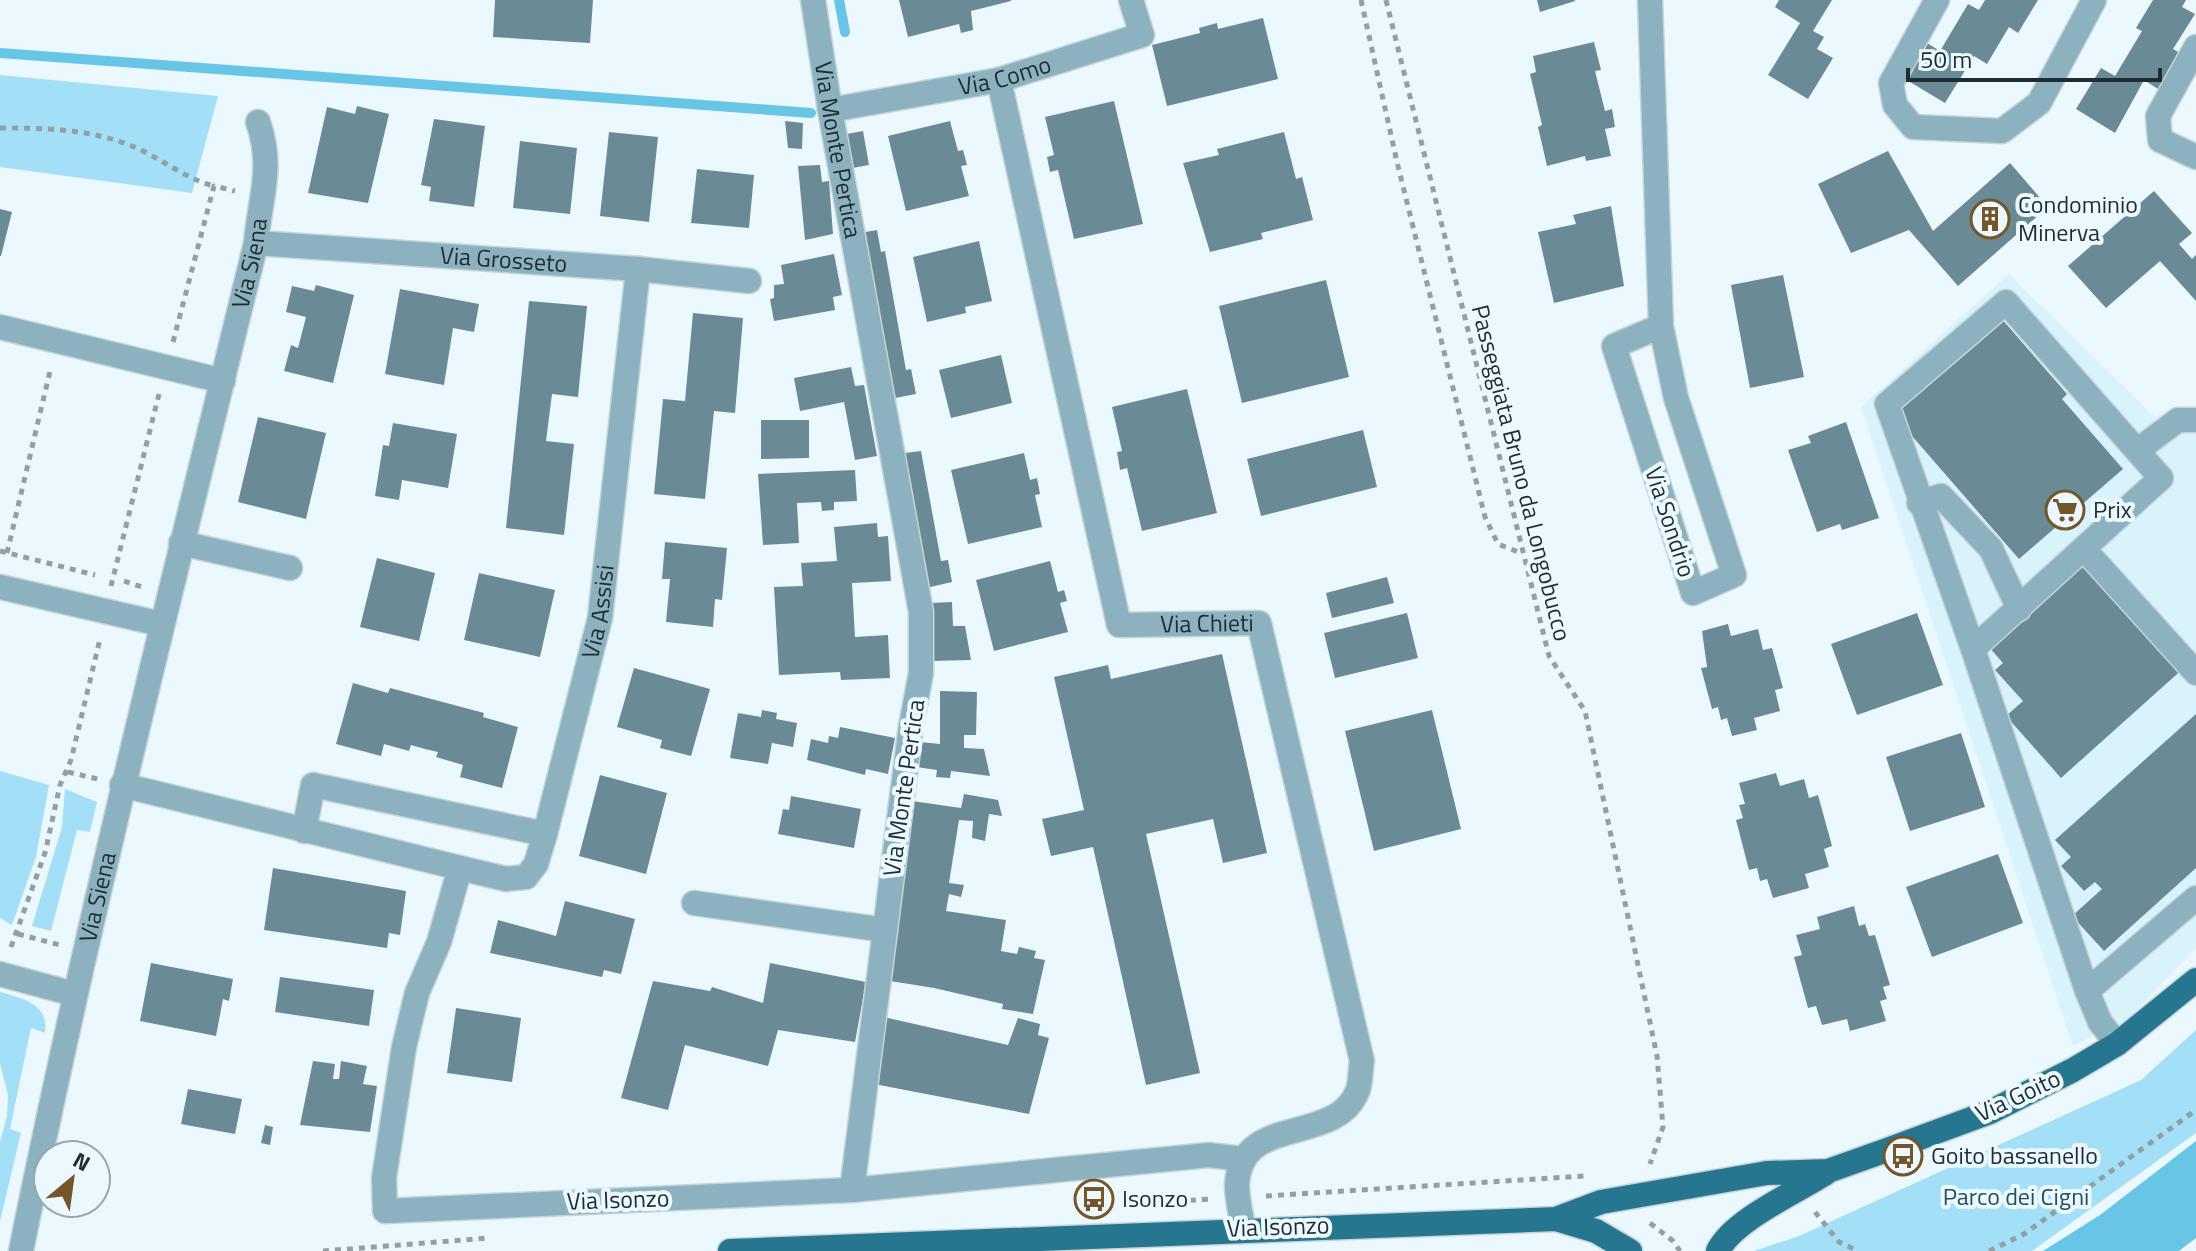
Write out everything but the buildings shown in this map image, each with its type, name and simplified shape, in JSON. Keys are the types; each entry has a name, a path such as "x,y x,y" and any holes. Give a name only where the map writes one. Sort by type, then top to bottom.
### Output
{"main road":[{"name":"Via Goito","path":"1678,1192 1767,1173 1828,1171 1990,1112 2117,1044 2196,980"},
{"path":"1718,1251 1731,1231 1828,1171"},
{"name":"Via Isonzo","path":"730,1251 1243,1228 1556,1219 1601,1202 1678,1192"},
{"path":"1556,1219 1596,1231 1630,1251"}],"street":[{"name":"Via Monte Pertica","path":"813,0 921,612 921,673 911,726 852,1190"},
{"name":"Via Como","path":"830,110 999,80 1142,35 1131,0"},
{"name":"Via Sondrio","path":"1650,0 1661,326 1676,398 1734,575 1693,593 1614,346 1661,326"},
{"path":"1937,0 1891,83 1895,105 1913,127 2002,131 2039,103 2094,0"},
{"path":"2196,47 2158,116 2160,140 2196,157"},
{"name":"Via Chieti","path":"999,80 1119,625 1259,623 1362,1061 1357,1093 1341,1114 1254,1145 1243,1159"},
{"name":"Via Siena","path":"21,1251 74,994 122,785 256,243 268,170 267,146 258,122"},
{"name":"Via Grosseto","path":"256,243 638,269 749,281"},
{"name":"Via Assisi","path":"122,785 506,879 526,877 536,864 545,834 600,618 638,269"},
{"path":"1973,649 2161,478 2006,302 1887,404 2087,991 2100,1022 2117,1044"},
{"path":"0,327 223,381"},
{"path":"2138,450 2178,420 2196,420"},
{"path":"1919,503 1941,496 1991,549 2019,609"},
{"path":"181,543 290,568"},
{"path":"2084,549 2196,673"},
{"path":"0,587 161,624"},
{"path":"304,831 313,785 545,834"},
{"name":"Via Isonzo","path":"460,868 439,942 417,993 404,1047 384,1178 385,1211 852,1190"},
{"path":"2087,991 2196,898"},
{"path":"694,903 885,930"},
{"path":"2,966 74,994"},
{"path":"852,1190 1209,1155 1243,1159 1237,1187 1243,1228"}],"path":[{"path":"1361,0 1397,162 1485,517 1498,544 1522,554"},
{"name":"Passeggiata Bruno da Longobucco","path":"1386,0 1549,656 1585,711 1657,1056 1663,1127 1649,1168"},
{"path":"0,128 83,130 146,153 188,179 214,186"},
{"path":"57,341 4,552 95,575"},
{"path":"124,581 147,588"},
{"path":"2,966 18,934 45,853 60,785 71,760 104,624"},
{"path":"18,934 71,947"},
{"path":"1989,1251 2024,1234 2196,1110"},
{"path":"1815,1211 1839,1242 1858,1251"},
{"path":"1643,1219 1666,1235 1680,1251"}],"shaded area":[{"path":"2009,274 2154,416 2196,410 2196,948 2129,1018 2073,1046 1861,407"},
{"path":"2196,1141 2196,1238 2179,1251 2043,1251 2100,1215"}],"green space":[{"path":"0,75 218,96 192,193 0,167"},
{"path":"0,771 49,785 36,857 12,925 0,918"},
{"path":"65,789 97,802 90,832 77,830 51,931 32,926 62,827"},
{"path":"0,992 39,1009 45,1023 45,1033 31,1028 10,1129 21,1133 0,1221 0,1142 8,1095 0,1064"},
{"name":"Parco dei Cigni","path":"2196,1030 2196,1133 2032,1251 1754,1251 1799,1236 2141,1080"}],"waterway":[{"path":"839,0 845,32"},
{"path":"0,53 811,113"}],"place":[{"name":"Condominio Minerva","path":"1990,219"},
{"name":"Prix","path":"2065,510"},
{"name":"Goito bassanello","path":"1903,1156"},
{"name":"Isonzo","path":"1094,1199"}]}
